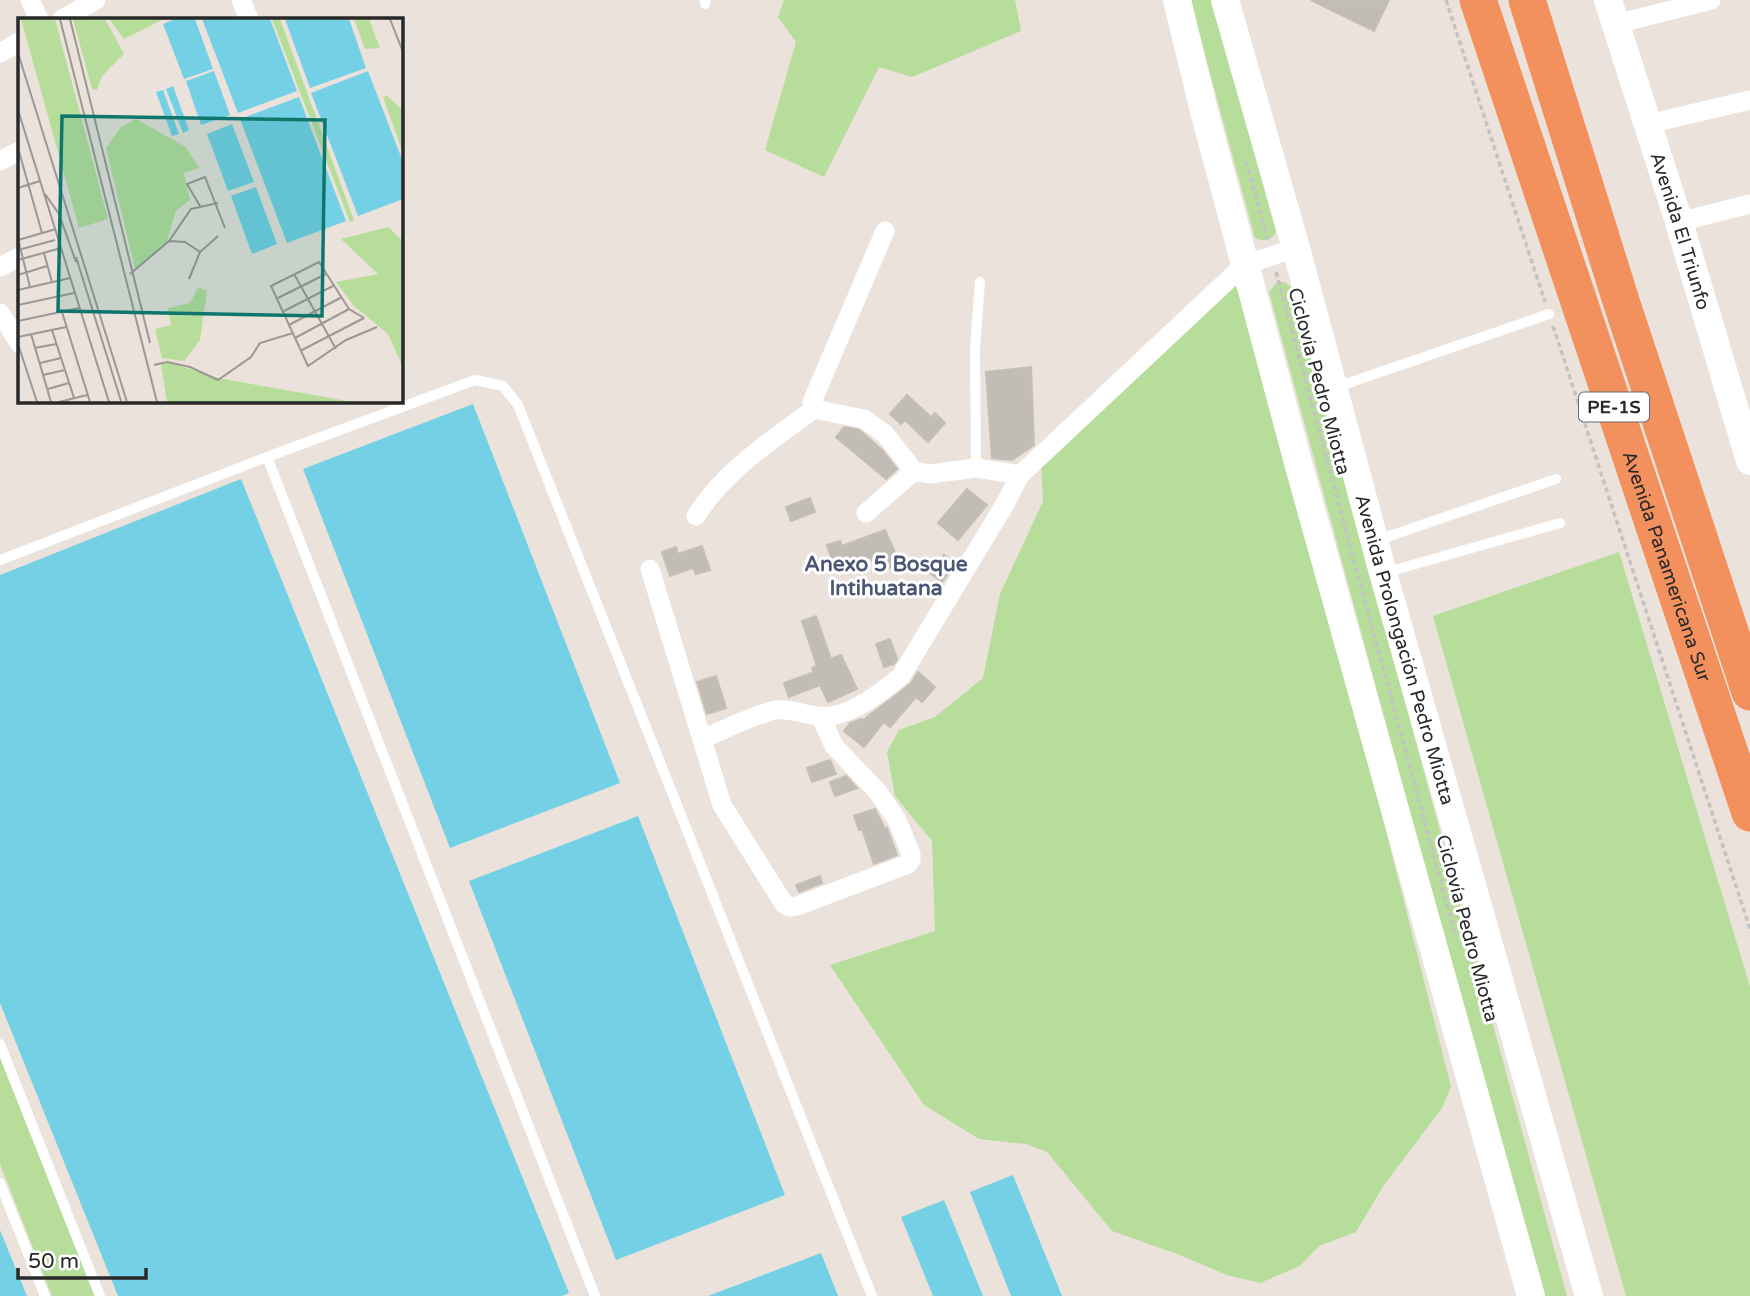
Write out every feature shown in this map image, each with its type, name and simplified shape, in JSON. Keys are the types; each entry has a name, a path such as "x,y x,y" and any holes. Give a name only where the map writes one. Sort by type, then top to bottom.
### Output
{"highway":[{"name":"Avenida Panamericana Sur","path":"1478,0 1750,813"},
{"name":"Avenida Panamericana Sur","path":"1527,0 1621,301 1750,692"},
{"path":"1621,301 1657,359 1750,620"}],"main road":[{"path":"1177,0 1244,265 1531,1296"},
{"name":"Avenida Prolongación Pedro Miotta","path":"1225,0 1284,252 1333,388 1589,1296"},
{"name":"Avenida El Triunfo","path":"1612,12 1745,416 1750,461"}],"street":[{"path":"30,0 39,18"},
{"path":"64,18 96,0"},
{"path":"241,0 249,18"},
{"path":"1612,12 1711,0"},
{"path":"0,53 18,44"},
{"path":"1648,124 1750,100"},
{"path":"0,161 18,152"},
{"path":"1679,222 1750,204"},
{"path":"814,409 812,402 885,231"},
{"path":"703,738 775,710 797,710 821,717 855,708 880,694 901,676 1020,475 1244,265 1284,252"},
{"path":"0,267 18,258"},
{"path":"0,313 18,341"},
{"path":"696,516 709,496 729,477 814,409 864,419 885,434 914,471 930,474 976,468 1020,475"},
{"path":"866,513 914,471"},
{"path":"650,569 722,805 784,904 789,907 908,864 911,860 897,820 877,791 834,746 821,717"}],"lane":[{"path":"976,468 975,347 979,282"},
{"path":"1333,388 1549,314"},
{"path":"0,560 475,380 503,386 518,405 872,1296"},
{"path":"267,457 595,1296"},
{"path":"1375,541 1556,480"},
{"path":"1383,573 1560,523"},
{"path":"0,1044 100,1296"},
{"path":"0,1182 45,1296"}],"path":[{"path":"1446,0 1750,929"},
{"name":"Ciclovía Pedro Miotta","path":"1246,162 1284,252 1458,945"}],"green space":[{"path":"784,0 1015,0 1021,31 912,77 879,67 824,177 765,150 796,42 778,17"},
{"path":"1190,0 1212,0 1276,232 1267,240 1255,238"},
{"path":"1277,282 1285,282 1292,288 1567,1296 1541,1296 1269,292"},
{"path":"1230,283 1249,291 1451,1087 1442,1108 1384,1185 1356,1232 1319,1246 1300,1266 1260,1283 1227,1275 1112,1231 1047,1152 1026,1144 979,1139 924,1105 830,965 935,931 932,841 895,796 887,752 899,730 935,717 983,678 1000,594 1043,501 1041,460"},
{"path":"1619,552 1750,987 1750,1296 1626,1296 1433,616"},
{"path":"0,1058 96,1296 52,1296 0,1164"}],"water":[{"path":"473,404 620,783 450,848 303,469"},
{"path":"241,479 569,1293 562,1296 118,1296 0,1003 0,575"},
{"path":"638,816 785,1195 616,1260 469,881"},
{"path":"1013,1175 1062,1296 1011,1296 970,1192"},
{"path":"944,1200 983,1296 933,1296 901,1217"},
{"path":"0,1230 27,1296 0,1296"},
{"path":"821,1253 838,1296 708,1296"}],"building":[{"path":"1311,0 1389,0 1374,31"},
{"path":"1031,367 1034,445 1012,460 992,458 986,372"},
{"path":"907,395 931,417 935,413 945,423 928,442 905,420 901,424 890,414"},
{"path":"844,427 859,430 882,450 897,469 886,479 836,437"},
{"path":"967,489 987,505 958,540 938,523"},
{"path":"810,498 815,512 791,521 786,507"},
{"path":"885,530 900,564 876,573 871,557 835,569 827,545 840,541 842,546"},
{"path":"702,546 710,570 696,574 693,568 670,576 662,552 676,547 678,554"},
{"path":"944,555 955,563 942,582 930,573"},
{"path":"816,616 831,659 841,655 857,689 828,702 820,685 789,697 784,683 814,672 812,668 817,666 802,621"},
{"path":"890,639 897,659 894,664 884,667 876,644"},
{"path":"918,672 935,687 922,702 916,697 890,727 884,722 864,747 844,731 850,723 863,720 900,692 911,683"},
{"path":"716,676 726,708 707,714 697,682"},
{"path":"830,760 836,774 812,782 807,768"},
{"path":"846,776 857,788 835,796 830,782"},
{"path":"875,809 885,829 887,828 897,855 874,864 862,829 859,830 854,816"},
{"path":"820,876 822,883 799,892 796,885"}],"district":[{"name":"Anexo 5 Bosque Intihuatana","path":"886,576"}]}
